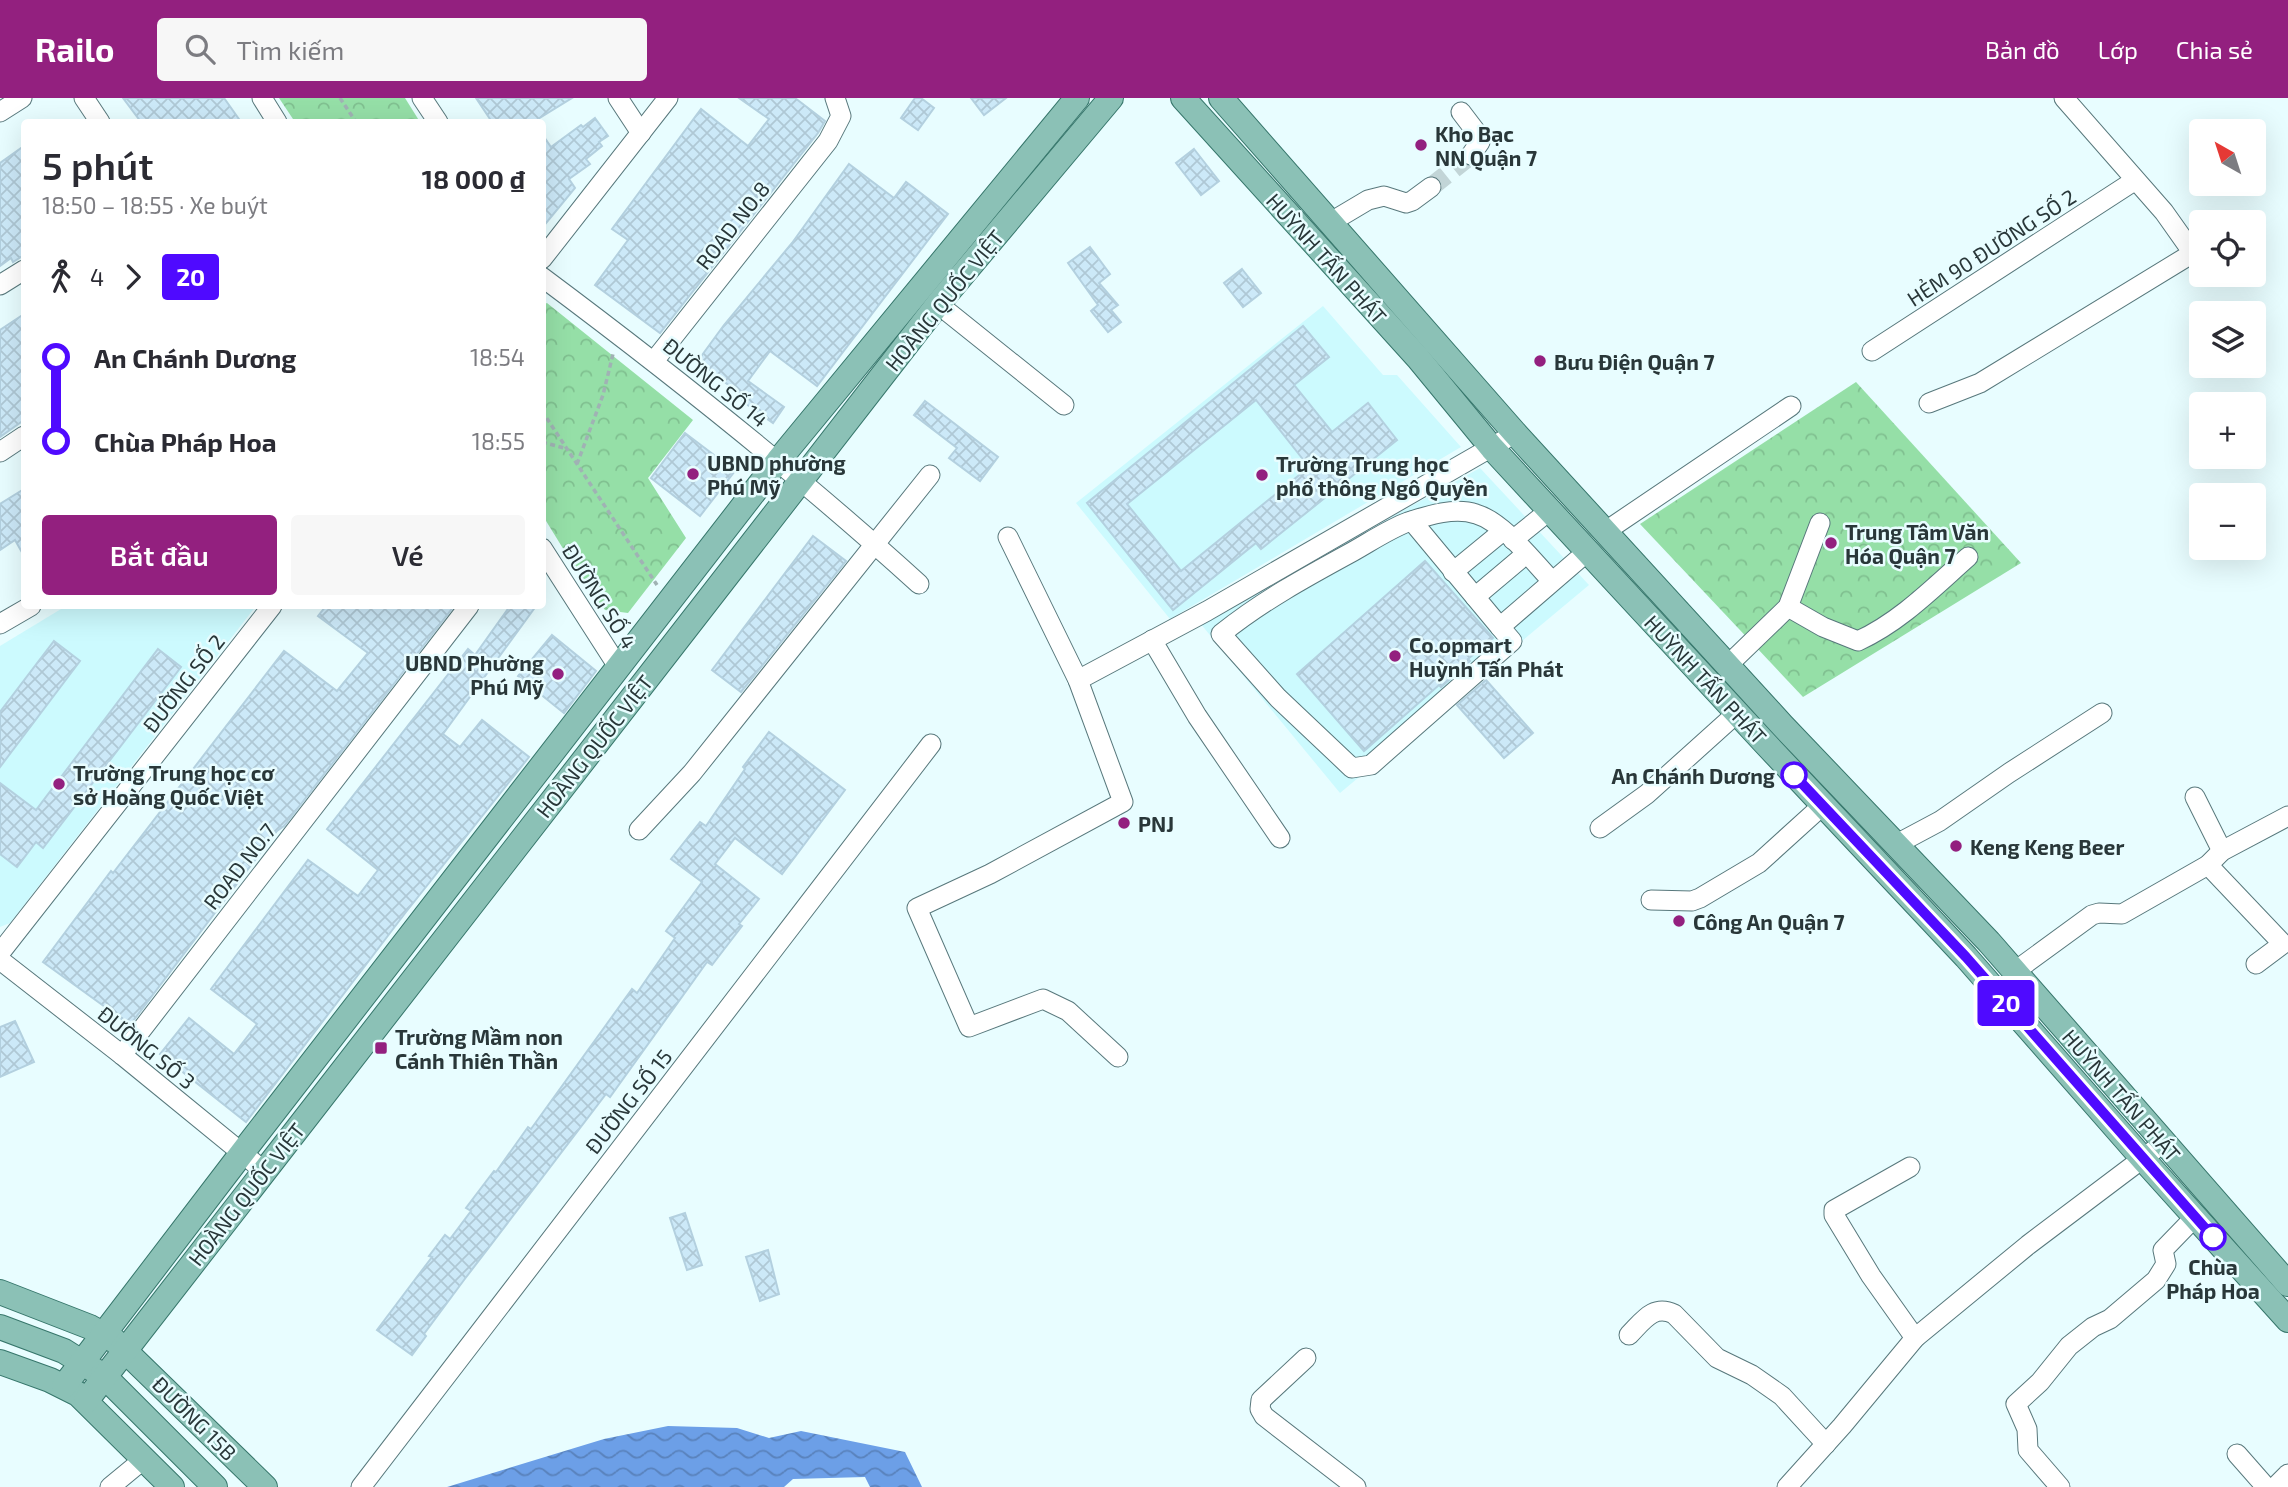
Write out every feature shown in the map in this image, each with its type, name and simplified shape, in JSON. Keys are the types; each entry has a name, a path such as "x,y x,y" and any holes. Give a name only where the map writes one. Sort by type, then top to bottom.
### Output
{"main road":[{"name":"HOÀNG QUỐC VIỆT","path":"64,1386 778,461 1077,98"},
{"name":"HOÀNG QUỐC VIỆT","path":"86,1401 938,304 1111,98"},
{"name":"HUỲNH TẤN PHÁT","path":"1183,98 1409,348 1492,448 1966,957 2288,1320"},
{"name":"HUỲNH TẤN PHÁT","path":"1221,98 1514,432 2014,972 2288,1284"},
{"name":"ĐƯỜNG 15B","path":"0,1292 104,1334 126,1350 265,1487"},
{"name":"ĐƯỜNG 15B","path":"0,1327 54,1347 83,1361 105,1377 215,1487"},
{"path":"0,1362 64,1386 86,1401 172,1487"}],"street":[{"path":"0,112 22,98"},
{"path":"84,98 98,119"},
{"path":"262,98 275,119"},
{"path":"422,98 436,119"},
{"path":"618,98 641,133"},
{"path":"546,254 668,98"},
{"path":"1930,403 1980,383 2193,253 2164,212 2134,181 2064,98"},
{"name":"ROAD NO.8","path":"654,361 828,141 838,107"},
{"path":"1461,112 1480,137 1480,142 1471,155"},
{"name":"HẺM 90 ĐƯỜNG SỐ 2","path":"1872,351 2134,181"},
{"path":"1331,222 1368,200 1384,197 1412,201 1431,187"},
{"path":"0,285 21,272"},
{"name":"ĐƯỜNG SỐ 14","path":"546,281 654,361 778,461 919,584"},
{"path":"938,304 1063,405"},
{"path":"1606,531 1791,406"},
{"path":"1078,680 1207,611 1492,448 1514,432"},
{"path":"0,452 21,438"},
{"path":"639,830 692,773 930,475"},
{"path":"1475,597 1514,542 1550,510"},
{"path":"1221,634 1252,608 1412,521 1433,514 1457,511 1491,520 1551,580"},
{"path":"1207,611 1221,634 1278,698 1352,768 1371,765 1512,641 1412,521"},
{"path":"1727,665 1788,607 1820,523"},
{"path":"1008,537 1078,680 1122,802 990,874 917,908 970,1027 1042,999 1068,1011 1118,1057"},
{"path":"1453,572 1514,542"},
{"path":"1500,627 1551,580 1588,551"},
{"name":"ĐƯỜNG SỐ 4","path":"546,554 619,668"},
{"path":"1788,607 1858,641 1875,633 1928,593 1968,557"},
{"path":"0,624 26,609"},
{"name":"ĐƯỜNG SỐ 2","path":"0,953 270,609"},
{"name":"ROAD NO.7","path":"122,1055 467,609"},
{"path":"1152,640 1197,716 1280,838"},
{"path":"1600,828 1647,794 1737,713"},
{"path":"1895,845 1940,821 2102,713"},
{"name":"ĐƯỜNG SỐ 15","path":"361,1487 931,744"},
{"path":"2195,797 2215,858 2283,944 2256,964"},
{"path":"1651,900 1692,901 1700,898 1759,863 1823,805"},
{"path":"2014,972 2092,915 2099,912 2122,915 2288,817"},
{"name":"ĐƯỜNG SỐ 3","path":"0,960 264,1171"},
{"path":"1787,1487 1915,1338 2028,1245 2163,1143"},
{"path":"1910,1167 1834,1210 1834,1215 1871,1276 1915,1338"},
{"path":"2060,1487 2028,1450 2027,1429 2016,1404 2040,1381 2069,1346 2093,1327 2110,1319 2156,1280 2166,1265 2163,1250 2195,1217"},
{"path":"1629,1335 1650,1313 1666,1310 1674,1314 1717,1358 1752,1375 1782,1396 1826,1444"},
{"path":"1306,1358 1261,1400 1260,1409 1264,1416 1356,1487"},
{"path":"2237,1454 2266,1487"},
{"path":"110,1487 144,1459"},
{"path":"2276,1487 2288,1475"}],"path":[{"path":"340,98 354,119"},
{"path":"577,464 603,395 618,334"},
{"path":"546,417 669,603"},
{"path":"546,443 566,448"}],"shaded area":[{"name":"Trường Trung học phổ thông Ngô Quyền","path":"1323,306 1383,375 1397,375 1461,447 1170,619 1076,503"},
{"name":"Co.opmart Huỳnh Tấn Phát","path":"1480,468 1589,585 1340,793 1200,623"},
{"name":"Trường Trung học cơ sở Hoàng Quốc Việt","path":"61,609 254,609 10,923 0,927 0,646"}],"green space":[{"path":"279,98 405,98 418,119 293,119"},
{"path":"546,303 693,420 648,478 686,538 628,613 605,610 583,581 546,521"},
{"name":"Trung Tâm Văn Hóa Quận 7","path":"1856,382 2021,563 1803,697 1640,524"}],"water":[{"path":"668,1426 737,1428 769,1438 801,1431 905,1452 922,1487 870,1487 865,1477 793,1479 784,1487 447,1487 604,1439"}],"building":[{"path":"123,98 224,98 239,119 139,119"},
{"path":"476,98 572,98 538,119 490,119"},
{"path":"739,98 795,98 825,121 660,333 595,285 628,240 612,229 701,109 748,146 769,119"},
{"path":"915,98 921,98 934,108 918,130 901,118"},
{"path":"971,98 1006,98 984,115"},
{"path":"595,118 608,136 599,142 602,146 586,159 590,164 569,179 575,188 546,223 546,140 551,147 581,125 583,127"},
{"path":"21,148 21,257 13,262 11,258 0,266 0,163"},
{"path":"1194,149 1219,181 1201,195 1176,163"},
{"path":"849,164 894,198 906,182 948,214 817,386 770,351 748,381 784,407 773,423 742,401 745,397 697,362 792,243"},
{"path":"1090,247 1110,274 1099,283 1118,305 1111,310 1121,322 1108,332 1091,311 1098,305 1068,263"},
{"path":"1242,269 1261,293 1243,307 1224,283"},
{"path":"21,316 21,422 0,437 0,330"},
{"path":"1303,326 1329,357 1294,385 1332,432 1368,403 1397,440 1261,549 1256,543 1173,610 1087,503","holes":["1256,400 1309,467 1181,571 1127,504"]},
{"path":"925,401 998,457 980,481 949,458 957,448 914,415"},
{"name":"UBND phường Phú Mỹ","path":"685,433 735,471 700,516 651,478"},
{"path":"21,491 21,551 15,540 0,550 0,504"},
{"path":"813,536 846,561 741,692 712,670"},
{"name":"Co.opmart Huỳnh Tấn Phát","path":"1425,561 1493,638 1441,687 1439,685 1364,751 1297,674"},
{"path":"324,609 452,609 284,826 277,831 130,1025 43,962 284,651 337,691 368,653 318,616"},
{"path":"508,609 534,609 443,734 460,747 482,720 529,757 406,912 246,1122 160,1054 189,1018 234,1054 257,1024 211,989 308,860 358,896 378,870 327,829 468,649 475,655"},
{"name":"UBND Phường Phú Mỹ","path":"552,635 596,671 564,713 518,676"},
{"path":"54,641 80,661 0,767 0,712"},
{"path":"158,649 181,667 43,848 36,842 17,867 0,854 0,783 36,810"},
{"path":"1486,680 1533,733 1504,758 1457,705"},
{"path":"769,732 845,790 782,874 735,838 715,864 759,899 712,965 707,962 610,1097 606,1094 464,1280 424,1334 426,1336 412,1355 377,1330 432,1257 429,1256 445,1235 450,1239 471,1211 466,1208 528,1127 531,1129 632,989 637,993 675,938 666,931 702,882 671,859 700,822 706,826 745,769 743,767"},
{"path":"15,1021 34,1062 0,1077 0,1027"},
{"path":"685,1213 702,1265 687,1270 670,1218"},
{"path":"768,1250 779,1294 760,1301 746,1257"}],"tunnel":[{"path":"1431,187 1471,155"}],"bus line":[{"name":"20","path":"1794,775 1966,957 2213,1237"}],"place":[{"name":"Kho Bạc NN Quận 7","path":"1421,145"},
{"name":"Bưu Điện Quận 7","path":"1540,361"},
{"name":"UBND phường Phú Mỹ","path":"693,474"},
{"name":"Trường Trung học phổ thông Ngô Quyền","path":"1262,475"},
{"name":"Trung Tâm Văn Hóa Quận 7","path":"1831,543"},
{"name":"Co.opmart Huỳnh Tấn Phát","path":"1395,656"},
{"name":"UBND Phường Phú Mỹ","path":"558,674"},
{"name":"An Chánh Dương","path":"1794,775"},
{"name":"Trường Trung học cơ sở Hoàng Quốc Việt","path":"59,784"},
{"name":"PNJ","path":"1124,823"},
{"name":"Keng Keng Beer","path":"1956,846"},
{"name":"Công An Quận 7","path":"1679,921"},
{"name":"Trường Mầm non Cánh Thiên Thần","path":"381,1048"},
{"name":"Chùa Pháp Hoa","path":"2213,1237"}]}
